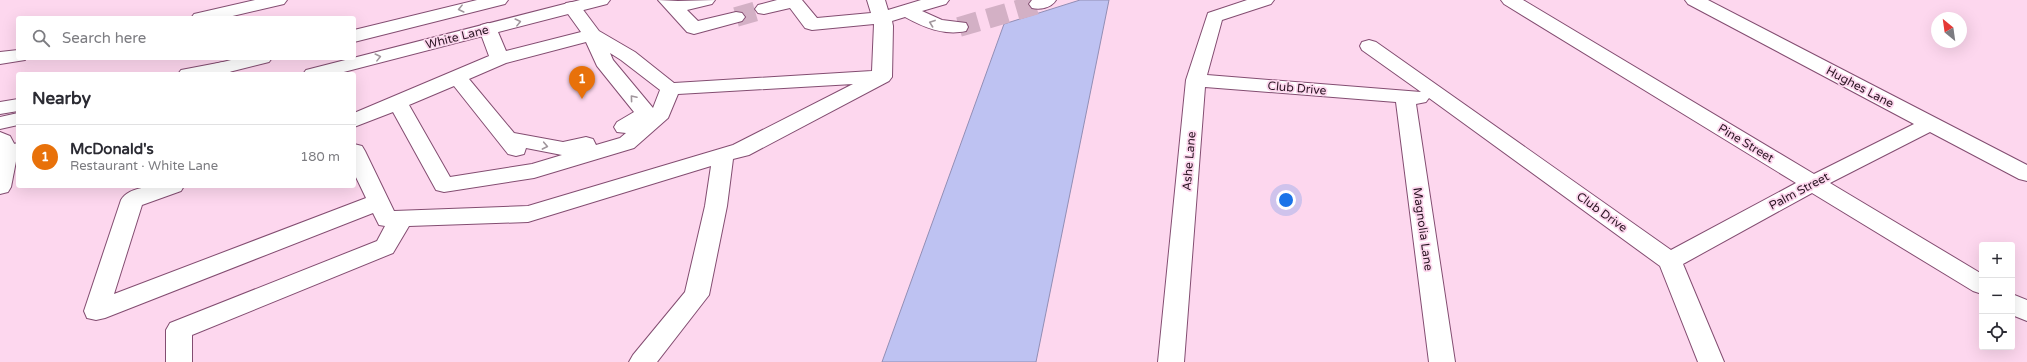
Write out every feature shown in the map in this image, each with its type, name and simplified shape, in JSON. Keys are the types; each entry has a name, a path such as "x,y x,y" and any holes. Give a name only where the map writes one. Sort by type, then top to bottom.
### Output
{"main road":[{"path":"209,16 278,0"},
{"path":"356,36 499,0"},
{"name":"White Lane","path":"321,72 601,0"},
{"path":"706,0 675,9 694,28 732,11"},
{"path":"764,9 794,0 812,24 882,18 940,0"},
{"path":"876,0 882,18 882,77"},
{"name":"Ashe Lane","path":"1171,362 1196,80 1214,17 1265,0"},
{"name":"Pine Street","path":"1510,0 1979,283"},
{"name":"Hughes Lane","path":"1694,0 2027,174"},
{"path":"507,138 563,149 607,139 646,113 604,62 592,35 582,4"},
{"path":"907,10 930,24 946,27 959,27"},
{"path":"488,29 499,60"},
{"path":"356,121 499,60 592,35 628,56 670,89 882,77"},
{"name":"Club Drive","path":"1369,46 1670,262"},
{"path":"0,58 16,56"},
{"path":"206,72 254,60"},
{"path":"200,72 223,68"},
{"path":"457,77 534,171"},
{"path":"356,155 387,219 528,214 741,150 882,77"},
{"name":"Club Drive","path":"1196,80 1445,100"},
{"path":"398,102 444,185 534,171 627,144 661,114 670,89"},
{"name":"Magnolia Lane","path":"1405,97 1442,362"},
{"path":"0,108 16,105"},
{"path":"0,123 16,119"},
{"name":"Palm Street","path":"1670,262 1813,183 1930,124"},
{"path":"0,187 7,149"},
{"path":"642,362 697,295 716,206 723,155"},
{"path":"167,188 132,200 96,310 378,202"},
{"path":"179,362 179,330 385,247 401,219"},
{"path":"1670,262 1711,362"},
{"path":"2015,305 2027,312"}],"water":[{"path":"1080,0 1109,0 1036,362 882,362 1004,24"}],"tunnel":[{"path":"959,27 1038,4"},
{"path":"736,17 764,9"}],"place":[{"name":"McDonald's","path":"582,99"}]}
